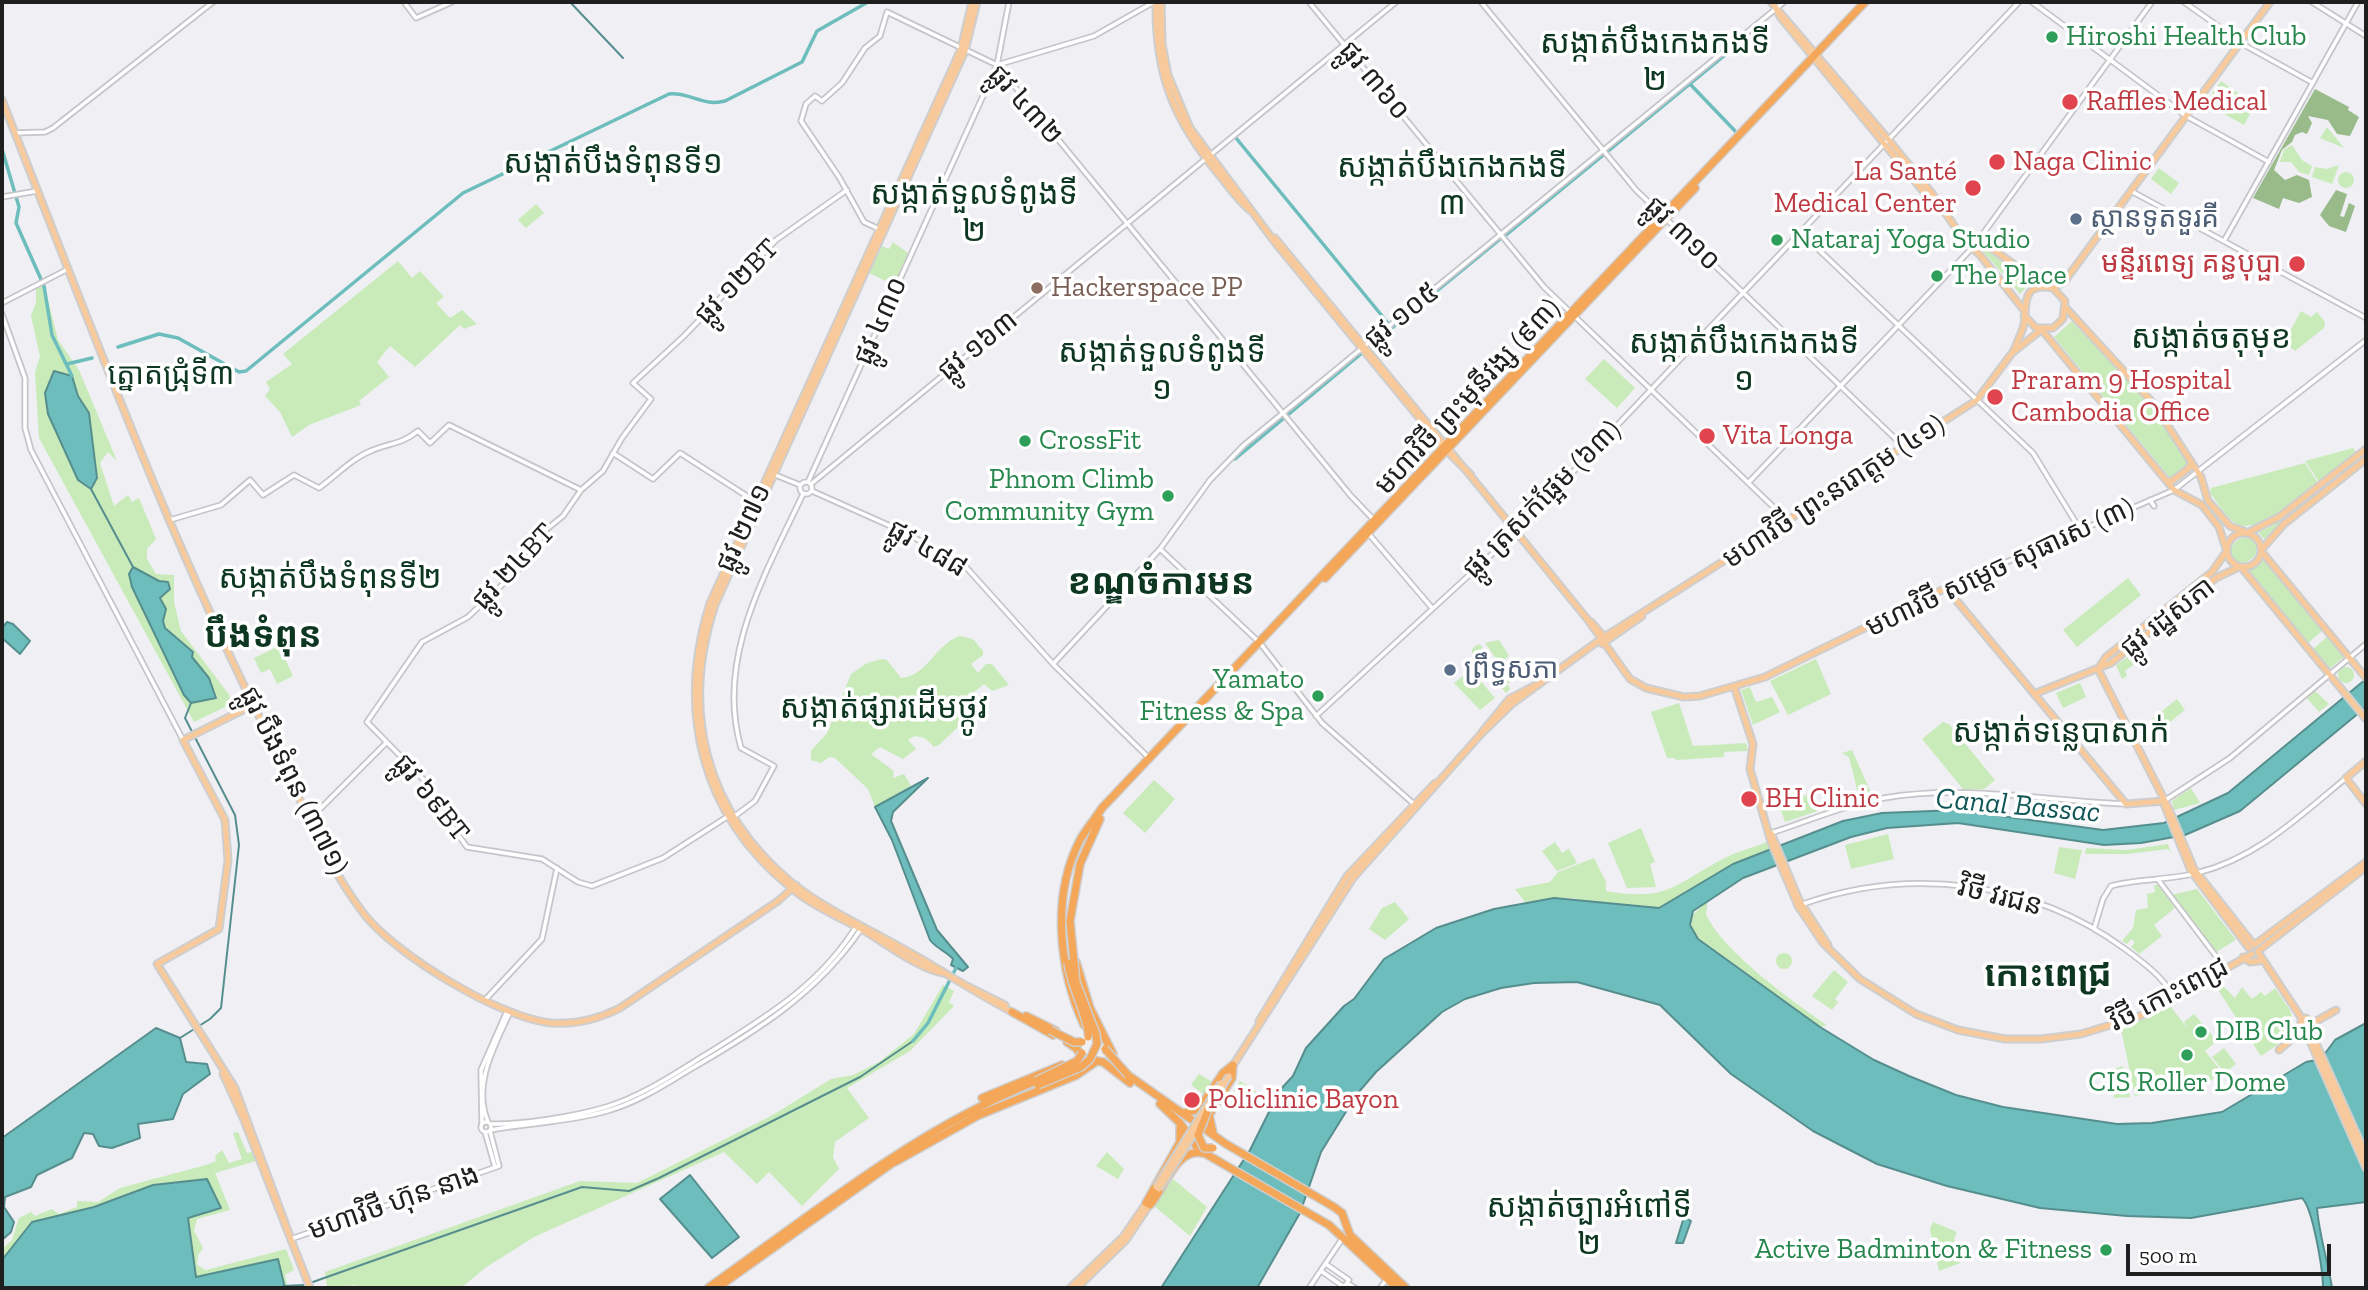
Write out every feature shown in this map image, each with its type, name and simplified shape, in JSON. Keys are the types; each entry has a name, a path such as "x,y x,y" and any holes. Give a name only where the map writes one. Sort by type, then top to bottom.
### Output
{"highway":[{"name":"មហាវិថី ព្រះមុនីវង្ស (៩៣)","path":"1095,823 1150,759 1816,57 1865,2"},
{"name":"មហាវិថី ព្រះមុនីវង្ស (៩៣)","path":"1816,57 1872,2"},
{"path":"1023,1014 1074,1042 1084,1038 1089,1028 1071,984 1068,921 1077,872 1095,823"},
{"path":"924,1139 979,1115 1077,1061 1087,1029 1067,977 1076,893 1095,823"},
{"path":"1070,961 1079,975 1101,1051 1161,1103 1213,1138 1213,1148 1204,1148 1198,1135 1207,1109 1232,1078 1233,1065"},
{"path":"1070,961 1101,1051 1127,1076 1175,1113 1342,1213 1350,1235 1390,1276 1397,1288"},
{"path":"708,1288 924,1139 990,1100 1081,1067 1096,1048 1097,1034 1081,998 1070,961"},
{"path":"1067,977 1079,975"},
{"path":"1013,1011 1087,1059 1101,1051"},
{"path":"1013,1011 1074,1040 1084,1038 1125,1069 1161,1103"},
{"path":"1038,1082 1076,1073 1101,1051"},
{"path":"1175,1113 1193,1113 1207,1109"},
{"path":"1207,1109 1209,1126 1219,1138"},
{"path":"1175,1113 1196,1147 1329,1225 1406,1288"},
{"path":"1148,1204 1180,1142 1180,1126 1175,1113"},
{"path":"1148,1204 1185,1155 1196,1152 1208,1155"},
{"path":"717,1288 890,1162"},
{"path":"1329,1225 1336,1226 1341,1222 1331,1205"}],"main road":[{"name":"ផ្លូវ ២៧១","path":"974,2 963,50 772,474 756,502 710,603 695,670 698,740 706,769 731,817 758,856 794,887 1013,1011"},
{"path":"1155,2 1156,35 1163,77 1188,129"},
{"path":"1161,2 1161,34 1168,75 1188,129"},
{"path":"1771,2 1886,141 1927,196 1934,200 1974,245 2029,322 2041,330 2174,489 2202,505 2220,527 2230,562 2240,567 2366,719"},
{"path":"2053,288 2064,282 2270,2"},
{"name":"ផ្លូវ ២៧១","path":"731,817 716,783 702,738 699,688 701,655 715,605 879,229 963,50"},
{"name":"ផ្លូវ បឹងទំពុន (៣៧១)","path":"2,100 168,521 253,705 347,890 372,923 408,953 485,1000 532,1020 564,1024 586,1021 610,1013 794,887"},
{"name":"មហាវិថី សម្តេច សុធារស (៣)","path":"1188,129 1207,156 1273,236 1281,242 1605,640 1632,681 1646,688 1689,697 1734,687 1765,677 1946,588"},
{"path":"1974,245 1987,245 2045,287 2053,288 2062,295"},
{"path":"2064,282 2062,295 2066,309 2153,403 2197,471 2208,501 2225,521 2259,538 2262,550 2366,678"},
{"path":"2024,312 2030,293 2045,287"},
{"path":"2041,330 2060,324 2066,309"},
{"name":"មហាវិថី ព្រះនរោត្តម (៤១)","path":"1227,1075 1343,882 1437,782 1504,704 1528,686 1536,685 1977,400 2012,353 2024,326 2024,312"},
{"name":"មហាវិថី ព្រះនរោត្តម (៤១)","path":"2012,353 2041,330"},
{"path":"2226,550 2233,538 2271,523 2366,449"},
{"path":"2240,567 2254,563 2284,524 2366,459"},
{"path":"2167,481 2172,481 2189,468 2191,463"},
{"path":"2323,483 2328,489"},
{"name":"ផ្លូវ រដ្ឋសភា","path":"2098,669 2106,657 2212,572 2226,550"},
{"name":"ផ្លូវ រដ្ឋសភា","path":"2034,694 2098,669 2128,650 2216,578 2240,567"},
{"path":"1946,588 2126,804 2164,801"},
{"path":"2098,669 2164,801 2195,874 2298,1012 2366,1155"},
{"name":"វិថី កោះពេជ្រ","path":"1734,687 1753,744 1749,769 1785,871 1815,933 1860,979 1893,1002 1932,1021 1983,1036 2028,1040 2081,1034 2122,1024 2243,957 2366,867"},
{"path":"253,705 183,740 225,820 228,860 219,929 157,964 220,1068 259,1151 292,1239"},
{"path":"2366,761 2346,778 2366,804"},
{"name":"វិថី កោះពេជ្រ","path":"2253,950 2366,862"},
{"path":"2253,950 2268,970"},
{"path":"2243,957 2250,962 2259,961"},
{"path":"2298,1012 2313,1023 2336,1010"},
{"path":"2279,1050 2299,1032 2298,1012"},
{"path":"2311,1038 2366,1168"},
{"path":"1157,1188 1227,1075"},
{"path":"1077,1288 1126,1240 1227,1075"},
{"path":"1070,1288 1123,1237 1148,1204"},
{"name":"មហាវិថី ហ៊ុន នាង","path":"292,1239 310,1288"}],"street":[{"path":"15,133 45,132 53,128 213,2"},
{"path":"404,2 416,18 452,2"},
{"name":"ផ្លូវ ៤៣០","path":"809,483 997,65 1009,2"},
{"path":"997,65 1094,36 1155,2"},
{"name":"ផ្លូវ ៣៦០","path":"1309,2 1544,287 1788,522"},
{"path":"1344,45 1396,2"},
{"name":"ផ្លូវ ៣១០","path":"1481,2 1604,152 1664,217 1903,448"},
{"name":"ផ្លូវ ១០៥","path":"1055,666 1163,550 1210,480 1364,347 1784,2"},
{"name":"ផ្លូវ ត្រសក់ផ្អែម (៦៣)","path":"1316,716 1516,532 2019,2"},
{"path":"2032,2 2186,116 2269,162"},
{"path":"1749,482 1974,245 2152,2"},
{"path":"2184,2 2240,43 2314,83"},
{"path":"2312,2 2366,36"},
{"path":"2224,241 2358,2"},
{"name":"ផ្លូវ ៤៣២","path":"847,190 801,125 806,104 815,96 822,101 838,88 865,48 880,36 887,12 997,65 1284,415 1376,521"},
{"name":"ផ្លូវ ១៦៣","path":"800,485 809,483 1344,45"},
{"path":"847,190 864,222 879,229"},
{"name":"ផ្លូវ ១២BT","path":"651,399 633,383 684,336 781,236 847,190"},
{"path":"2,197 37,191"},
{"path":"2131,191 2366,318"},
{"path":"1800,232 2033,453 2081,531"},
{"path":"2,303 49,277 68,270"},
{"path":"2,314 24,378 25,428 31,450 183,740"},
{"name":"មហាវិថី សម្តេច សុធារស (៣)","path":"1946,588 2174,489 2366,340"},
{"name":"ផ្លូវ ២៤BT","path":"367,722 422,642 468,617 522,566 547,529 564,516 581,490 601,474 651,399"},
{"path":"168,521 221,505 250,480 263,495 294,475 319,488 354,460 373,450 399,444 418,431 430,443 449,425 581,490"},
{"path":"613,453 653,479 680,453 756,502"},
{"path":"772,474 800,485 803,494 812,491 809,483"},
{"name":"ផ្លូវ ៤៨៨","path":"812,491 906,533 960,562 1055,666 1150,759"},
{"name":"ផ្លូវ ៦៩BT","path":"367,722 424,780 438,807 467,847 542,859 578,882 597,885 663,858 755,801 774,766 741,748 733,704 733,675 747,622 803,494"},
{"path":"2150,500 2154,506"},
{"path":"1366,531 1432,608"},
{"path":"1163,550 1260,643 1316,716 1415,806"},
{"path":"2164,801 2230,758 2366,644"},
{"path":"311,818 386,743"},
{"path":"2094,929 2105,893 2112,886 2195,874 2266,843 2346,778"},
{"path":"1771,833 1858,804 1912,794 1993,793 2126,804"},
{"path":"485,1000 542,939 557,868"},
{"path":"2159,881 2225,968"},
{"name":"វិថី វរជន","path":"1800,906 1866,887 1943,883 1993,891 2032,902 2094,929 2154,972 2175,997"},
{"path":"482,1124 584,1112 608,1107 644,1091 786,1003 831,963 860,926"},
{"path":"488,1131 584,1117 609,1111 647,1095 788,1008 834,966 860,926"},
{"path":"488,1131 482,1124 481,1070 508,1011"},
{"path":"488,1131 484,1081 501,1027"},
{"name":"មហាវិថី ហ៊ុន នាង","path":"292,1239 497,1167 488,1131"},
{"path":"1309,1288 1342,1237"},
{"path":"1326,1264 1347,1283"},
{"path":"1321,1271 1355,1288"},
{"path":"1380,1288 1390,1276"}],"green space":[{"path":"2221,81 2255,105 2244,125 2205,103"},
{"path":"2315,89 2349,107 2348,110 2359,117 2350,136 2337,134 2328,120 2308,116 2312,123 2307,134 2302,132 2295,135 2292,142 2282,150 2274,170 2285,180 2297,175 2309,180 2312,197 2299,203 2283,198 2279,209 2253,198"},
{"path":"2327,127 2344,148 2320,138"},
{"path":"2292,145 2302,160 2312,166 2309,175 2299,172 2291,162 2280,162 2284,150"},
{"path":"2339,165 2332,184 2312,177 2315,167 2326,169"},
{"path":"2159,168 2179,183 2171,194 2151,179"},
{"path":"2343,172 2349,172 2354,180 2352,186 2343,188 2338,183 2338,177"},
{"path":"2336,190 2347,194 2340,216 2344,217 2349,203 2355,206 2346,232 2329,226 2320,215"},
{"path":"536,204 544,213 526,228 518,220"},
{"path":"893,242 908,253 894,285 869,273 882,246 889,249"},
{"path":"1983,247 2030,283 2020,294 1981,249"},
{"path":"398,261 412,278 420,271 444,297 436,303 450,318 462,310 477,324 464,329 460,325 415,367 390,346 377,362 389,377 359,401 361,405 309,425 292,437 280,412 265,396 270,389 266,382 292,364 283,354"},
{"path":"44,284 58,340 79,370 117,461 108,452 100,463 114,506 128,495 132,502 139,498 156,539 147,549 147,559 156,574 174,575 174,602 181,631 230,696 229,705 194,722 39,438 35,373 40,356 31,316 36,302 36,288"},
{"path":"2301,311 2311,317 2317,312 2325,322 2324,328 2295,351 2284,342"},
{"path":"2072,321 2150,405 2188,464 2170,478 2054,337"},
{"path":"1604,359 1635,388 1617,408 1585,379"},
{"path":"2353,448 2357,454 2320,483 2305,461"},
{"path":"2305,463 2318,483 2279,513 2256,524 2245,526 2235,523 2210,493 2211,488"},
{"path":"2322,486 2324,489 2265,540 2258,532 2272,526"},
{"path":"2251,537 2258,544 2255,556 2245,563 2235,562 2230,554 2234,544 2239,539"},
{"path":"2263,559 2322,631 2308,643 2249,570"},
{"path":"2128,578 2141,595 2077,647 2063,630"},
{"path":"960,636 973,639 983,651 983,655 971,664 978,673 986,664 992,664 1009,685 992,691 984,684 969,696 976,710 939,745 934,747 925,738 914,736 908,740 916,749 903,759 880,747 871,754 894,771 893,778 904,774 911,786 875,807 868,789 835,758 829,757 821,763 811,760 811,751 827,733 851,674 867,663 882,659 887,660 901,678 910,676 925,666 951,640"},
{"path":"2327,637 2344,657 2329,669 2313,649"},
{"path":"1499,640 1509,656 1499,663 1485,643"},
{"path":"1478,644 1483,647 1477,653 1488,667 1496,662 1500,668 1494,674 1497,677 1503,673 1510,682 1507,684 1510,689 1506,693 1472,653 1472,649"},
{"path":"279,646 293,676 277,684 270,669 261,673 254,658"},
{"path":"2136,651 2143,658 2125,671 2127,676 2122,679 2116,665"},
{"path":"1816,659 1831,694 1788,715 1770,681"},
{"path":"1477,665 1487,674 1480,680 1495,698 1480,710 1454,683"},
{"path":"2346,667 2352,669 2352,681 2346,683 2340,681 2338,675 2340,669"},
{"path":"2080,683 2086,697 2063,708 2056,693"},
{"path":"1750,687 1756,702 1772,697 1780,712 1753,725 1741,690"},
{"path":"2314,690 2329,704 2319,712 2306,697"},
{"path":"2177,699 2185,710 2160,730 2151,720"},
{"path":"1679,703 1693,746 1746,743 1748,751 1724,752 1724,757 1676,760 1667,758 1651,712"},
{"path":"1943,722 1949,724 1995,780 1984,789 1963,789 1922,739"},
{"path":"1852,750 1872,795 1845,803 1843,797 1858,793 1849,757 1842,753"},
{"path":"1154,780 1175,799 1145,833 1123,813"},
{"path":"2191,788 2200,803 2174,810 2172,801"},
{"path":"1795,790 1798,798 1812,793 1818,811 1785,822 1776,796"},
{"path":"1641,828 1655,862 1650,864 1656,887 1627,888 1608,843"},
{"path":"1888,834 1894,859 1851,869 1845,845"},
{"path":"1555,842 1562,853 1569,849 1577,863 1557,871 1542,851"},
{"path":"1767,842 1770,850 1733,864 1659,908 1611,906 1572,898 1525,902 1515,889 1550,882 1558,872 1594,858 1606,882 1606,891 1646,894 1674,887 1731,855"},
{"path":"2168,844 2171,853 2168,849 2127,854 2085,854 2086,848 2126,850"},
{"path":"2059,847 2082,850 2075,879 2054,873"},
{"path":"2154,885 2158,885 2175,908 2154,925 2162,936 2139,954 2131,947 2135,942 2131,939 2127,944 2122,941 2133,928 2136,910 2148,908 2147,894 2155,892"},
{"path":"2197,889 2236,940 2216,952 2171,895"},
{"path":"1708,900 1706,914 1726,943 1759,974 1827,1025 1820,1027 1698,939 1693,932 1690,918"},
{"path":"1395,902 1409,919 1385,940 1369,929 1382,908"},
{"path":"1784,953 1790,955 1790,967 1784,969 1778,967 1776,961 1778,955"},
{"path":"1834,970 1848,982 1835,999 1838,1002 1832,1010 1812,996"},
{"path":"2217,980 2235,998 2242,987 2252,999 2261,992 2265,996 2275,988 2290,1010 2296,1032 2261,1056 2213,982"},
{"path":"943,985 954,991 949,1002 954,1006 910,1051 847,1088 869,1118 835,1142 833,1157 839,1169 802,1206 769,1172 757,1184 724,1152 534,1237 485,1268 461,1288 362,1288 352,1285 349,1288 327,1288 325,1272 580,1181 637,1183 771,1116 831,1079 853,1075 879,1062 914,1034"},
{"path":"2171,1007 2189,1030 2184,1022 2194,1014 2217,1041 2205,1051 2225,1076 2178,1089 2135,1096 2121,1029"},
{"path":"2224,1048 2236,1064 2225,1073 2212,1057"},
{"path":"2123,1066 2130,1097 2114,1098 2111,1070"},
{"path":"1199,1074 1214,1083 1206,1096 1191,1085"},
{"path":"1240,1081 1263,1096 1254,1110 1231,1096"},
{"path":"238,1132 247,1153 252,1152 256,1161 215,1173 230,1210 197,1219 194,1231 203,1248 198,1255 197,1265 206,1270 286,1249 294,1270 285,1275 288,1288 2,1288 2,1249 12,1240 19,1218 31,1212 35,1216 52,1209 59,1214 77,1207 77,1201 98,1202 120,1188 216,1161 215,1156 222,1150 229,1163 242,1159 233,1133"},
{"path":"1107,1152 1124,1169 1118,1179 1096,1166"},
{"path":"1173,1179 1207,1207 1190,1236 1153,1205"},
{"path":"1933,1222 1957,1232 1954,1239 1960,1263 1939,1271 1930,1229"}],"water":[{"path":"54,371 72,376 78,396 89,413 97,478 91,489 78,480 48,414 45,393"},
{"path":"133,567 159,581 168,582 170,589 160,598 166,609 163,621 165,628 193,652 192,657 209,678 216,698 191,703 184,695 132,587 129,574"},
{"path":"7,622 13,624 30,641 20,654 2,638 2,628"},
{"path":"2366,679 2366,707 2240,811 2185,835 2141,843 2104,845 1958,823 1887,828 1851,837 1743,878 1693,911 1690,925 1698,939 1820,1027 1874,1060 1956,1095 2003,1107 2117,1124 2152,1123 2222,1112 2306,1062 2321,1059 2335,1040 2366,1023 2366,1202 2317,1208 2332,1288 2323,1288 2313,1226 2302,1198 2191,1218 2127,1216 2040,1208 1947,1186 1877,1164 1813,1131 1731,1074 1660,1005 1577,982 1534,983 1501,988 1465,999 1442,1012 1376,1072 1357,1094 1321,1152 1300,1213 1257,1288 1161,1288 1250,1150 1280,1090 1293,1076 1306,1048 1344,1006 1354,999 1384,959 1436,928 1494,909 1554,898 1659,908 1733,864 1843,821 1882,813 1957,810 2103,830 2164,823 2228,793"},
{"path":"928,778 893,812 891,821 937,930 968,967 963,971 951,965 953,959 930,940 892,840 875,807"},
{"path":"156,1028 180,1038 186,1062 207,1064 210,1074 183,1094 173,1119 138,1124 140,1138 112,1148 99,1146 93,1134 84,1133 72,1158 37,1175 31,1187 5,1197 4,1207 14,1222 11,1232 2,1240 2,1138"},
{"path":"690,1175 739,1237 712,1258 660,1199"},
{"path":"207,1179 221,1208 188,1218 196,1277 278,1259 285,1288 2,1288 2,1260 32,1222 94,1207 153,1185"},
{"path":"1684,1217 1691,1221 1683,1243 1676,1243"}],"waterway":[{"path":"570,2 623,58"},
{"path":"118,347 159,334 178,338 239,372 246,371 463,193 669,94 710,102 725,101 802,62 817,31 868,2"},
{"path":"1506,235 1730,51"},
{"path":"1690,84 1737,133"},
{"path":"1236,138 1392,328"},
{"path":"2,149 19,207 16,223 44,286 52,335 72,376"},
{"path":"1371,345 1499,240"},
{"path":"1235,459 1362,353"},
{"path":"67,364 92,358"},
{"path":"91,489 133,567"},
{"path":"180,1038 210,1019 221,1008 239,845 235,815 185,718 191,703"},
{"path":"913,1041 928,1023 956,968"},
{"path":"310,1283 582,1187 629,1191 860,1077 913,1041"},
{"path":"283,1286 305,1285"}],"place":[{"name":"Hiroshi Health Club","path":"2052,37"},
{"name":"Raffles Medical","path":"2070,102"},
{"name":"Naga Clinic","path":"1997,162"},
{"name":"La Santé Medical Center","path":"1973,188"},
{"name":"ស្ថានទូតទួរគី","path":"2076,219"},
{"name":"Nataraj Yoga Studio","path":"1777,240"},
{"name":"មន្ទីរពេទ្យ គន្ធបុប្ផា","path":"2297,264"},
{"name":"The Place","path":"1937,276"},
{"name":"Hackerspace PP","path":"1037,288"},
{"name":"Praram 9 Hospital Cambodia Office","path":"1995,397"},
{"name":"Vita Longa","path":"1707,436"},
{"name":"CrossFit","path":"1025,441"},
{"name":"Phnom Climb Community Gym","path":"1168,496"},
{"name":"ព្រឹទ្ធសភា","path":"1450,670"},
{"name":"Yamato Fitness & Spa","path":"1318,696"},
{"name":"BH Clinic","path":"1749,799"},
{"name":"DIB Club","path":"2201,1032"},
{"name":"CIS Roller Dome","path":"2187,1055"},
{"name":"Policlinic Bayon","path":"1192,1100"},
{"name":"Active Badminton & Fitness","path":"2106,1250"}],"district":[{"name":"សង្កាត់បឹងកេងកងទី ២","path":"1655,62"},
{"name":"សង្កាត់បឹងទំពុនទី១","path":"613,164"},
{"name":"សង្កាត់បឹងកេងកងទី ៣","path":"1452,186"},
{"name":"សង្កាត់ទួលទំពូងទី ២","path":"974,214"},
{"name":"សង្កាត់ចតុមុខ","path":"2211,339"},
{"name":"សង្កាត់បឹងកេងកងទី ១","path":"1744,362"},
{"name":"សង្កាត់ទួលទំពូងទី ១","path":"1162,372"},
{"name":"ត្នោតជ្រុំទី៣","path":"171,375"},
{"name":"សង្កាត់បឹងទំពុនទី២","path":"330,579"},
{"name":"ខណ្ឌចំការមន","path":"1161,584"},
{"name":"បឹងទំពុន","path":"263,637"},
{"name":"សង្កាត់ផ្សារដើមថ្កូវ","path":"884,709"},
{"name":"សង្កាត់ទន្លេបាសាក់","path":"2061,733"},
{"name":"កោះពេជ្រ","path":"2048,976"},
{"name":"សង្កាត់ច្បារអំពៅទី ២","path":"1589,1226"}],"water label":[{"name":"Canal Bassac","path":"2018,806"}]}
